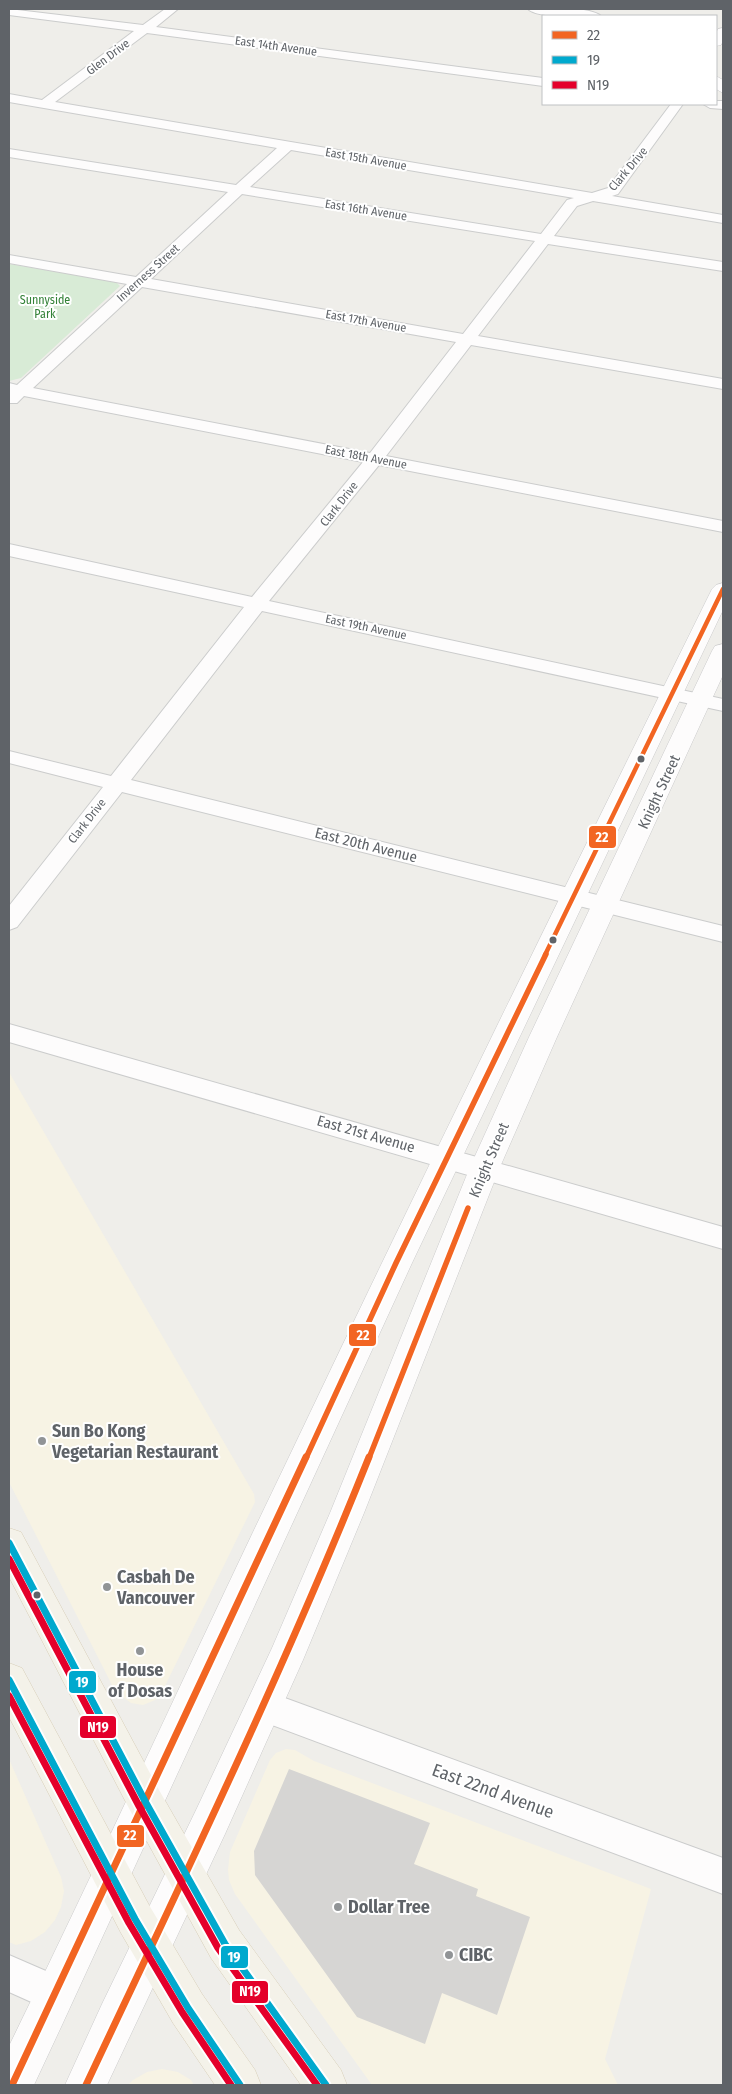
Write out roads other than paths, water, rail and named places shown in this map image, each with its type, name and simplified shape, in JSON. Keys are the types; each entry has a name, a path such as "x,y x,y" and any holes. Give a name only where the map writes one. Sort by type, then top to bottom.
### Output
{"main road":[{"name":"Knight Street","path":"12,2085 112,1877 290,1490 447,1157 723,589"},
{"name":"Knight Street","path":"86,2085 263,1706 327,1562 382,1427 407,1357 484,1169 548,1025 606,904 712,702 723,651"},
{"path":"9,1543 146,1803 225,1944 326,2085"},
{"path":"9,1680 112,1877 151,1946 182,1998 240,2085"}],"street":[{"name":"Glen Drive","path":"44,104 172,9"},
{"path":"534,9 586,15"},
{"name":"East 14th Avenue","path":"9,11 542,82"},
{"path":"9,109 15,100"},
{"name":"East 15th Avenue","path":"15,100 723,219"},
{"name":"Clark Drive","path":"9,922 116,783 468,339 572,203 613,191 676,105"},
{"name":"Inverness Street","path":"12,393 287,146"},
{"name":"East 16th Avenue","path":"9,153 723,267"},
{"name":"East 17th Avenue","path":"9,259 723,384"},
{"name":"East 18th Avenue","path":"12,393 374,459 723,527"},
{"name":"East 19th Avenue","path":"9,550 712,702"},
{"name":"East 20th Avenue","path":"9,757 723,934"},
{"name":"East 21st Avenue","path":"9,1032 723,1238"},
{"name":"East 22nd Avenue","path":"263,1706 723,1876"},
{"path":"9,1973 56,1994"}],"place":[{"name":"Sun Bo Kong Vegetarian Restaurant","path":"42,1441"},
{"name":"Casbah De Vancouver","path":"107,1587"},
{"name":"House of Dosas","path":"140,1651"},
{"name":"Dollar Tree","path":"338,1907"},
{"name":"CIBC","path":"449,1955"}],"park label":[{"name":"Sunnyside Park","path":"45,307"}]}
